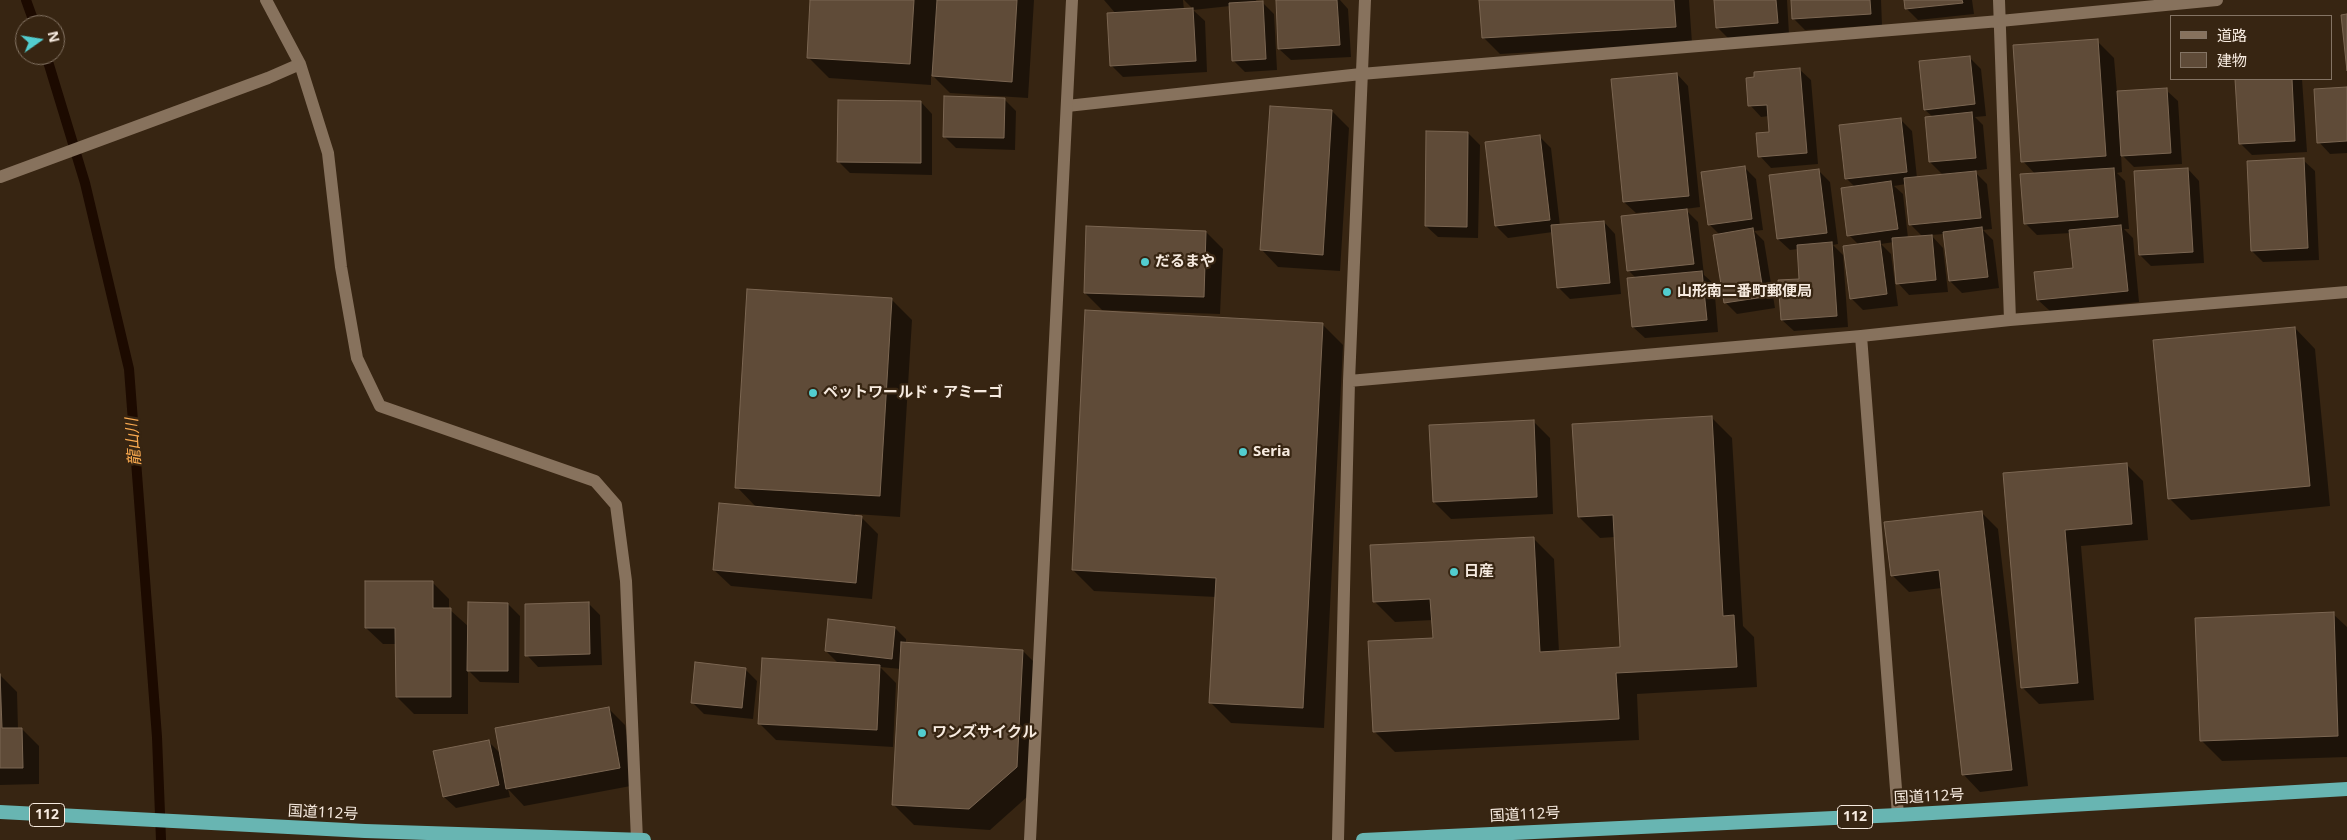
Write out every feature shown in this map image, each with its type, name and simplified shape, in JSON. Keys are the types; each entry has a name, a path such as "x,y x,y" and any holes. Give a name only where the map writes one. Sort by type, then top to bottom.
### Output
{"highway":[{"name":"国道112号","path":"1363,840 1898,815 2347,788"},
{"name":"国道112号","path":"0,812 365,831 644,840"}],"street":[{"path":"266,0 300,64 328,153 341,267 357,358 380,406 595,481 616,505 626,581 637,840"},
{"path":"1030,840 1072,0"},
{"path":"1338,840 1349,380 1365,0"},
{"path":"1999,0 2010,320"},
{"path":"1067,106 1361,74 2000,21 2217,0"},
{"path":"0,177 268,78 300,64"},
{"path":"1349,380 1861,336 2010,320 2347,292"},
{"path":"1861,336 1898,815"}],"building":[{"path":"810,0 914,0 910,64 807,58"},
{"path":"937,0 1017,0 1012,82 932,76"},
{"path":"1276,0 1337,0 1340,45 1278,49"},
{"path":"1479,0 1674,0 1676,27 1482,38"},
{"path":"1714,0 1776,0 1778,23 1716,28"},
{"path":"1791,0 1870,0 1871,14 1792,19"},
{"path":"1904,0 1962,0 1963,3 1905,9"},
{"path":"1263,1 1266,59 1232,61 1229,3"},
{"path":"1193,8 1196,61 1110,66 1107,13"},
{"path":"2347,14 2347,71 2341,15"},
{"path":"2098,39 2106,156 2021,162 2013,45"},
{"path":"1970,56 1975,104 1924,110 1919,61"},
{"path":"1800,68 1807,153 1758,157 1756,133 1769,132 1767,105 1748,106 1746,78 1754,77 1754,72"},
{"path":"1677,73 1689,196 1623,202 1611,79"},
{"path":"2235,80 2292,80 2295,141 2239,144"},
{"path":"2347,87 2347,141 2317,143 2314,89"},
{"path":"2167,88 2171,153 2121,156 2117,91"},
{"path":"944,96 1005,98 1004,138 943,137"},
{"path":"838,100 921,101 921,163 837,162"},
{"path":"1270,106 1332,110 1323,255 1260,250"},
{"path":"1972,112 1976,158 1929,162 1925,117"},
{"path":"1901,118 1907,172 1845,179 1839,125"},
{"path":"1426,131 1468,132 1467,227 1425,226"},
{"path":"1540,135 1550,220 1495,226 1485,142"},
{"path":"2304,158 2308,248 2251,251 2247,161"},
{"path":"1745,166 1752,219 1708,225 1701,172"},
{"path":"2114,168 2118,217 2024,224 2020,174"},
{"path":"2188,168 2193,252 2139,255 2134,171"},
{"path":"1819,169 1827,233 1777,239 1769,175"},
{"path":"1976,171 1981,218 1909,225 1904,178"},
{"path":"1891,181 1898,229 1847,236 1841,188"},
{"path":"1687,209 1694,264 1627,271 1621,216"},
{"path":"1604,221 1610,283 1557,288 1551,225"},
{"path":"2121,225 2128,291 2037,300 2034,272 2073,268 2069,230"},
{"name":"だるまや","path":"1086,226 1206,231 1204,297 1084,293"},
{"path":"1982,227 1988,277 1949,281 1943,232"},
{"path":"1753,228 1764,297 1724,303 1713,235"},
{"path":"1932,235 1936,280 1896,284 1892,238"},
{"path":"1880,241 1887,294 1850,299 1843,246"},
{"path":"1832,242 1837,316 1781,320 1778,280 1799,279 1797,245"},
{"path":"1702,271 1707,320 1632,327 1627,278"},
{"name":"ペットワールド・アミーゴ","path":"747,289 892,298 880,496 735,488"},
{"path":"1085,310 1323,323 1303,708 1209,703 1216,578 1072,570"},
{"path":"2295,327 2310,486 2168,499 2153,340"},
{"name":"日産","path":"1712,416 1723,616 1734,615 1737,667 1616,673 1619,719 1373,732 1368,641 1433,638 1430,599 1373,602 1370,545 1534,537 1540,652 1620,647 1613,515 1578,517 1572,424"},
{"path":"1534,420 1537,497 1433,502 1429,425"},
{"path":"2127,463 2132,524 2065,530 2078,683 2021,688 2003,473"},
{"path":"719,503 862,516 856,583 713,570"},
{"path":"1982,511 2012,770 1962,775 1939,570 1891,576 1884,522"},
{"path":"365,581 433,581 433,608 451,608 451,697 396,697 395,628 365,628"},
{"path":"468,602 508,603 508,671 467,671"},
{"path":"589,602 590,654 525,656 525,604"},
{"path":"2334,612 2338,736 2200,741 2195,618"},
{"path":"828,619 895,627 892,659 825,651"},
{"path":"901,642 1023,650 1017,767 969,809 892,805"},
{"path":"762,658 880,665 877,730 758,724"},
{"path":"695,662 746,668 742,708 691,703"},
{"path":"0,674 2,728 22,728 23,768 0,768"},
{"path":"609,707 620,768 506,789 495,728"},
{"path":"489,740 499,785 443,797 433,751"}],"waterway":[{"name":"龍山川","path":"26,0 31,15"},
{"name":"龍山川","path":"49,65 85,183 129,369 157,737 161,840"}],"place":[{"name":"だるまや","path":"1145,262"},
{"name":"山形南二番町郵便局","path":"1667,292"},
{"name":"ペットワールド・アミーゴ","path":"813,393"},
{"name":"Seria","path":"1243,452"},
{"name":"日産","path":"1454,572"},
{"name":"ワンズサイクル","path":"922,733"}]}
